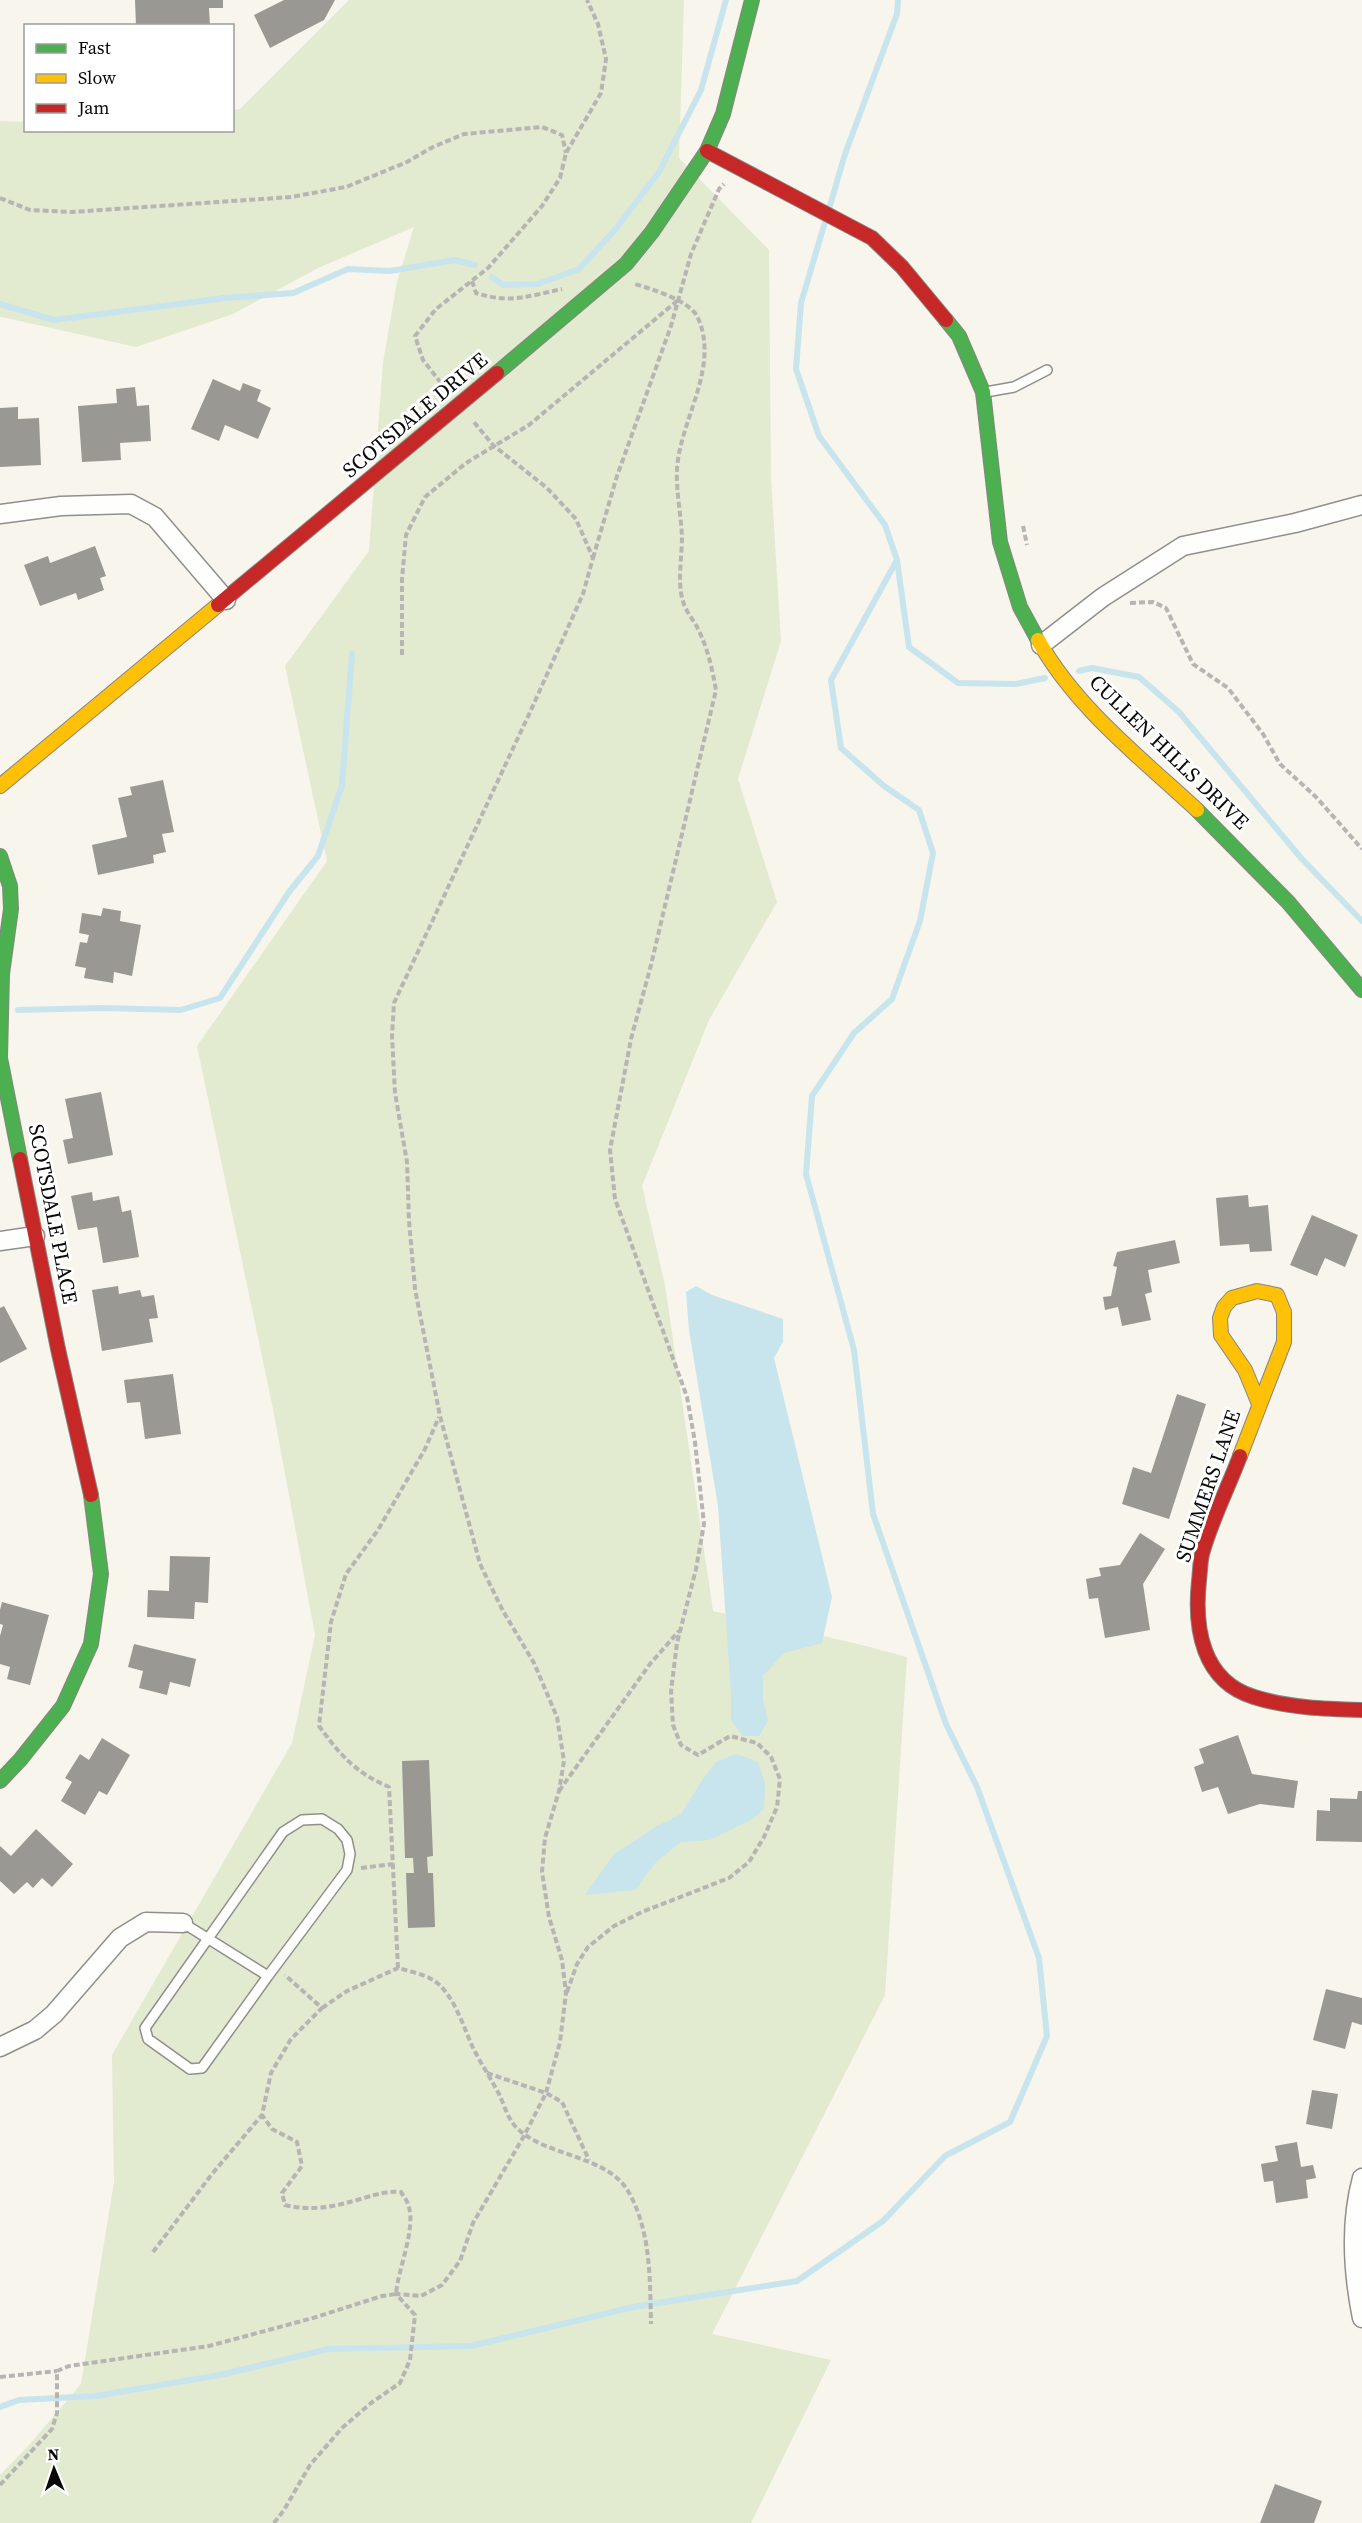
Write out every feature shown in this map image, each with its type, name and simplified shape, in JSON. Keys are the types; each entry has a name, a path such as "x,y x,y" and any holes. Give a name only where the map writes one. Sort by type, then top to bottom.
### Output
{"street":[{"name":"SCOTSDALE DRIVE","path":"0,786 226,600 626,264 652,232 706,151 726,104 752,0"},
{"name":"CULLEN HILLS DRIVE","path":"706,151 872,238 902,267 959,336 983,392 1000,542 1020,608 1041,645 1067,682 1099,720 1223,835 1288,902 1362,990"},
{"path":"0,514 61,506 131,504 155,517 226,600"},
{"path":"1041,645 1102,597 1183,546 1295,523 1362,504"},
{"name":"SCOTSDALE PLACE","path":"0,856 10,886 10,909 2,974 0,1058 35,1236 92,1497 100,1579 91,1644 63,1706 20,1760 0,1781"},
{"path":"0,1241 35,1236"},
{"name":"SUMMERS LANE","path":"1259,1404 1245,1370 1221,1335 1220,1318 1224,1307 1232,1298 1257,1291 1276,1295 1283,1304 1286,1321 1284,1342 1202,1555 1196,1614 1200,1643 1220,1680 1244,1695 1278,1705 1362,1710"},
{"path":"0,2047 36,2030 54,2014 120,1938 146,1922 183,1923"},
{"path":"1362,2178 1356,2200 1355,2248 1357,2295 1362,2318"}],"lane":[{"path":"983,392 1014,387 1047,370"},
{"path":"322,1819 338,1829 347,1840 350,1854 347,1870 202,2068 190,2069 147,2040 145,2028 283,1832 302,1820 322,1819"},
{"path":"183,1923 268,1976"}],"path":[{"path":"441,383 423,360 415,336 436,309 488,268 543,206 560,178 566,153 601,93 606,59 598,24 587,0"},
{"path":"0,198 30,210 72,212 291,197 346,187 407,162 433,147 464,134 542,127 562,135 566,153"},
{"path":"566,1993 562,1960 549,1917 542,1872 545,1838 559,1791 564,1761 557,1718 534,1663 503,1611 480,1564 440,1416 415,1289 407,1162 395,1093 392,1036 394,1003 583,594 617,476 671,326 690,254 718,189 729,179"},
{"path":"472,281 476,293 494,299 522,300 571,288"},
{"path":"0,2377 57,2371 69,2366 209,2346 313,2318 382,2296 396,2294 421,2296 442,2284 460,2260 473,2223 524,2136 546,2093 560,2042 566,1993 577,1964 588,1947 614,1926 642,1912 729,1878 749,1862 764,1837 777,1807 780,1779 771,1757 757,1743 730,1736 698,1755 681,1745 673,1725 671,1690 681,1629 696,1569 704,1524 695,1442 687,1397 615,1199 610,1150 631,1039 651,965 716,690 711,657 682,601 682,536 677,468 681,443 704,362 704,335 697,315 677,301 660,292 633,284 606,282"},
{"path":"402,655 402,579 406,535 425,497 493,445 529,425 677,301"},
{"path":"469,415 493,445 547,488 576,519 593,558"},
{"path":"1021,516 1028,548"},
{"path":"1122,605 1137,601 1153,602 1166,608 1193,664 1228,688 1263,734 1280,764 1317,797 1362,849"},
{"path":"398,1968 388,1787 349,1764 319,1726 331,1622 346,1574 378,1530 425,1449 440,1416"},
{"path":"559,1791 650,1664 681,1629"},
{"path":"347,1870 393,1864"},
{"path":"275,1967 306,1991 322,2008"},
{"path":"153,2252 212,2174 262,2115 271,2073 291,2039 322,2008 346,1991 398,1968 434,1981 458,2010 473,2047 513,2123 524,2136 554,2150 589,2161 627,2189 639,2217 650,2276 651,2324"},
{"path":"487,2073 546,2093 562,2102 589,2161"},
{"path":"262,2115 272,2129 297,2142 302,2166 282,2193 285,2205 304,2210 322,2208 365,2198 385,2190 401,2192 409,2205 410,2229 397,2279 396,2294 415,2315 410,2360 400,2383 371,2403 342,2428 310,2465 284,2511 274,2523"},
{"path":"0,2485 52,2429 57,2413 57,2371"}],"green space":[{"path":"349,0 684,0 679,158 769,250 771,478 781,641 738,779 777,902 709,1020 642,1186 665,1285 713,1611 907,1657 885,1995 712,2334 831,2360 751,2523 0,2523 0,2475 81,2384 114,2182 112,2055 292,1743 315,1635 273,1409 197,1046 327,861 285,666 369,551 383,362 397,282 414,227 318,268 233,314 136,347 0,317 0,121 24,122 24,132 234,132 234,110 240,109"}],"water":[{"path":"696,1286 712,1295 783,1319 783,1342 774,1358 832,1597 822,1643 784,1653 763,1676 763,1699 768,1721 759,1736 743,1736 731,1720 718,1506 689,1330 686,1292"},
{"path":"736,1754 758,1762 765,1783 764,1809 751,1820 709,1840 681,1842 656,1862 635,1890 585,1895 614,1854 657,1826 681,1814 716,1762"}],"building":[{"path":"135,0 223,0 223,8 209,8 210,24 136,24"},
{"path":"284,0 335,0 324,20 270,48 254,15"},
{"path":"213,379 240,391 243,383 261,390 257,401 271,408 258,439 225,425 219,441 191,429"},
{"path":"135,387 137,406 149,405 151,441 120,443 121,460 82,462 78,406 117,403 116,389"},
{"path":"18,407 18,419 39,418 41,465 0,467 0,408"},
{"path":"95,546 106,576 100,578 104,590 78,600 76,593 40,606 24,565 48,556 50,563"},
{"path":"163,780 174,832 162,834 166,852 153,855 154,863 98,875 92,845 127,837 118,798 132,795 130,787"},
{"path":"103,908 121,911 120,921 141,925 132,976 114,972 113,983 84,978 86,968 75,966 80,942 87,943 89,935 79,933 82,913 101,916"},
{"path":"101,1092 113,1155 68,1164 63,1140 73,1138 65,1099"},
{"path":"92,1192 93,1201 119,1196 122,1212 131,1210 139,1257 103,1263 97,1227 78,1230 71,1196"},
{"path":"1248,1195 1249,1207 1268,1205 1272,1251 1250,1252 1249,1244 1220,1246 1216,1198"},
{"path":"1312,1215 1358,1235 1345,1267 1325,1258 1317,1276 1290,1265"},
{"path":"1175,1240 1180,1263 1148,1270 1152,1292 1145,1294 1151,1320 1122,1326 1118,1307 1105,1310 1103,1297 1111,1296 1117,1267 1113,1266 1117,1252"},
{"path":"118,1286 119,1294 140,1290 142,1297 154,1295 158,1318 149,1319 153,1342 102,1351 92,1290"},
{"path":"4,1306 27,1349 0,1363 0,1308"},
{"path":"173,1374 181,1434 145,1439 140,1402 127,1403 124,1380"},
{"path":"1177,1394 1206,1404 1169,1519 1122,1504 1133,1467 1151,1473"},
{"path":"1140,1533 1165,1549 1143,1584 1150,1630 1105,1638 1098,1598 1089,1599 1086,1579 1101,1576 1099,1568 1120,1565"},
{"path":"170,1556 210,1557 208,1603 195,1602 194,1619 147,1617 148,1590 169,1591"},
{"path":"2,1602 49,1615 30,1685 7,1679 10,1667 0,1664"},
{"path":"134,1644 196,1659 190,1687 170,1682 167,1695 139,1688 143,1671 128,1667"},
{"path":"1238,1735 1252,1774 1298,1781 1294,1808 1260,1804 1228,1814 1218,1787 1202,1792 1194,1767 1204,1763 1199,1749"},
{"path":"102,1738 130,1755 107,1795 99,1791 85,1815 61,1801 72,1782 65,1778 80,1754 89,1760"},
{"path":"429,1760 433,1856 427,1857 428,1873 433,1873 435,1927 408,1928 406,1873 414,1873 413,1858 405,1858 402,1761"},
{"path":"1358,1791 1362,1791 1362,1842 1316,1841 1317,1810 1330,1811 1330,1798 1357,1799"},
{"path":"36,1829 73,1864 52,1887 42,1878 33,1888 27,1882 14,1894 0,1881 0,1846 11,1856"},
{"path":"1326,1989 1362,1998 1362,2025 1352,2022 1345,2049 1313,2040"},
{"path":"1312,2090 1338,2094 1332,2129 1306,2124"},
{"path":"1297,2142 1301,2167 1313,2165 1316,2178 1306,2180 1308,2198 1276,2203 1273,2181 1264,2182 1261,2164 1278,2161 1275,2146"},
{"path":"1275,2484 1322,2501 1314,2523 1260,2523"}],"waterway":[{"path":"492,277 503,285 538,284 579,269 614,231 659,172 701,90 726,0"},
{"path":"829,209 845,154 897,14 898,0"},
{"path":"0,2407 19,2400 96,2396 220,2375 328,2349 471,2346 633,2307 797,2281 883,2221 945,2156 1010,2122 1047,2036 1039,1958 977,1787 946,1724 873,1514 854,1350 806,1174 812,1096 854,1033 892,999 920,921 933,853 919,810 884,786 841,748 831,680 897,560 885,525 819,436 796,369 801,303 825,222"},
{"path":"0,304 54,320 225,298 293,293 348,269 390,271 455,260 475,265"},
{"path":"897,560 909,647 958,683 1016,684 1045,678"},
{"path":"18,1010 102,1008 181,1010 220,998 289,892 318,856 342,785 352,654"},
{"path":"1079,671 1092,668 1139,677 1179,712 1301,858 1362,921"}],"traffic: fast":[{"path":"497,373 626,264 652,232 707,151 723,114 752,0"},
{"path":"946,320 959,336 983,392 1000,542 1020,607 1038,640"},
{"path":"1197,810 1288,902 1362,990"},
{"path":"0,856 10,886 11,909 2,974 0,1058 20,1159"},
{"path":"0,1781 20,1760 63,1706 91,1644 101,1574 91,1495"}],"traffic: slow":[{"path":"0,786 218,605"},
{"path":"1038,640 1053,665 1090,710 1197,810"},
{"path":"1240,1456 1284,1342 1284,1312 1277,1295 1257,1291 1232,1298 1224,1307 1220,1318 1221,1335 1245,1370 1259,1404"}],"traffic: jam":[{"path":"707,151 872,238 902,267 946,320"},
{"path":"218,605 497,373"},
{"path":"20,1159 58,1349 91,1495"},
{"path":"1240,1456 1201,1557 1198,1617 1200,1634 1212,1666 1223,1679 1237,1689 1267,1701 1294,1706 1362,1710"}]}
